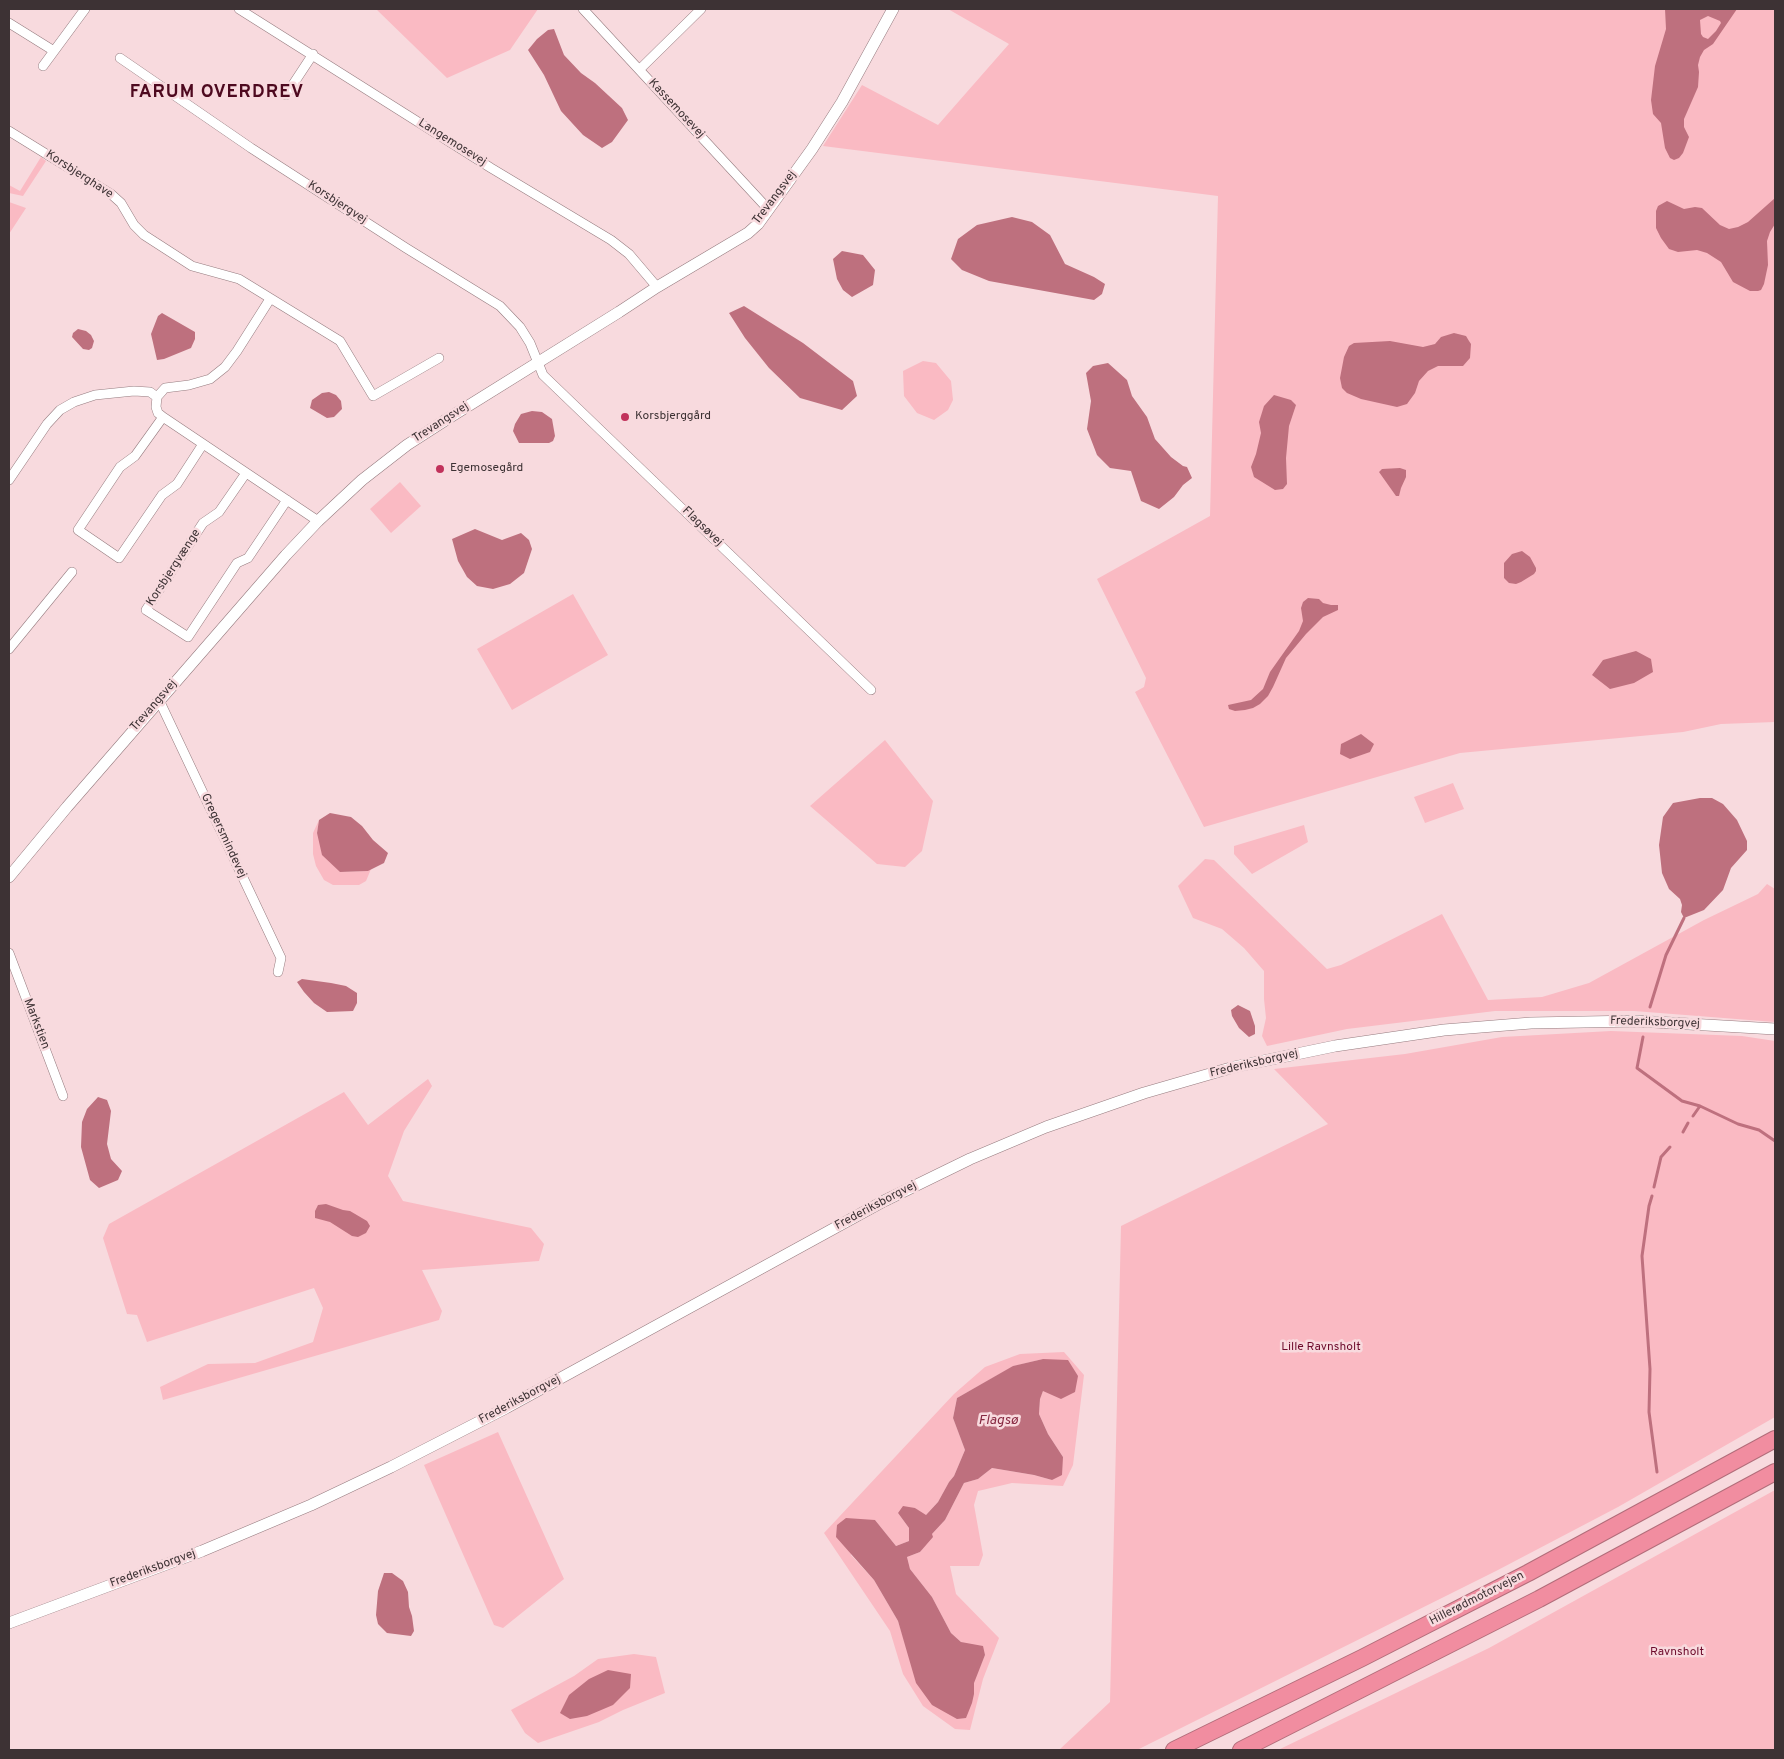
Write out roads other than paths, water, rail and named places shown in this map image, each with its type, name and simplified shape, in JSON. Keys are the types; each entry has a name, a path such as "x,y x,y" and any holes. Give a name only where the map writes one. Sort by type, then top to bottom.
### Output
{"highway":[{"name":"Hillerødmotorvejen","path":"1174,1750 1528,1573 1775,1439"},
{"path":"1241,1750 1539,1599 1775,1472"}],"street":[{"path":"43,66 85,9"},
{"name":"Langemosevej","path":"239,9 491,168 610,240 629,254 657,287"},
{"name":"Kassemosevej","path":"583,9 768,209"},
{"path":"640,69 701,9"},
{"name":"Trevangsvej","path":"9,877 159,700 286,555 318,521 362,480 407,445 657,287 748,233 758,224 812,149 842,102 893,9"},
{"path":"9,23 54,51"},
{"path":"286,95 313,54"},
{"name":"Korsbjergvej","path":"120,58 251,148 500,306 520,327 539,361"},
{"name":"Korsbjerghave","path":"9,130 111,194 121,203 134,224 144,235 192,266 239,278 340,341 373,396 439,358"},
{"path":"270,299 226,367 210,379 190,385 165,388 157,397 156,407 158,413 163,417 318,521"},
{"name":"Flagsøvej","path":"539,361 543,375 871,690"},
{"path":"9,480 47,424 60,410 74,402 96,395 134,390 150,392 157,397"},
{"path":"163,417 135,456 120,467 78,530 119,558 162,495 177,484 203,444"},
{"name":"Korsbjergvænge","path":"246,472 219,512 203,522 146,610 188,637 236,563 248,558 287,500"},
{"path":"9,649 72,572"},
{"name":"Gregersmindevej","path":"159,700 281,958 278,972"},
{"name":"Markstien","path":"9,953 63,1096"},
{"name":"Frederiksborgvej","path":"9,1623 202,1551 311,1505 391,1467 506,1408 884,1201 970,1159 1038,1130 1144,1093 1234,1067 1262,1061 1335,1046 1444,1030 1531,1023 1637,1021 1775,1029"},
{"name":"Frederiksborgvej","path":"1724,1026 1775,1035"},
{"name":"Frederiksborgvej","path":"9,1615 88,1593"}],"water":[{"path":"1665,9 1737,9 1713,44 1704,50 1700,57 1698,87 1684,119 1684,127 1689,137 1683,153 1674,160 1670,158 1665,148 1661,123 1653,114 1651,100 1655,66 1666,29","holes":["1708,16 1721,23 1716,31 1708,39 1703,37 1700,20"]},
{"path":"554,29 564,55 581,73 622,108 628,120 612,142 602,148 583,135 561,111 544,75 528,50 548,30"},
{"path":"1775,198 1775,224 1767,241 1768,265 1764,284 1761,290 1758,291 1750,291 1733,282 1721,262 1707,253 1697,250 1678,252 1669,249 1656,228 1656,211 1658,206 1667,201 1684,209 1702,208 1720,225 1729,229 1748,222"},
{"path":"1012,217 1032,222 1050,235 1065,264 1105,284 1102,294 1094,300 989,281 962,270 951,259 958,239 977,225"},
{"path":"842,251 863,255 875,270 873,285 852,297 843,290 837,279 833,259"},
{"path":"744,306 803,343 853,381 857,396 842,410 800,398 769,368 745,338 729,313"},
{"path":"162,313 195,332 195,339 191,348 157,360 151,334 158,316"},
{"path":"78,329 86,331 91,335 94,341 92,348 89,350 83,349 72,337 73,333"},
{"path":"1454,333 1466,336 1471,344 1470,358 1463,366 1438,366 1428,371 1419,381 1415,393 1407,404 1397,407 1361,399 1347,393 1342,388 1340,378 1344,357 1349,346 1354,343 1390,341 1423,347 1435,344 1441,337"},
{"path":"1108,363 1127,380 1132,396 1147,417 1155,439 1171,457 1187,467 1192,478 1183,485 1174,497 1159,509 1141,501 1131,471 1110,468 1097,455 1087,429 1091,401 1086,373 1093,366"},
{"path":"329,392 336,395 341,401 342,409 334,417 327,418 310,408 312,400 322,393"},
{"path":"1274,395 1291,400 1296,405 1289,426 1286,458 1287,484 1283,489 1275,490 1254,477 1251,467 1261,433 1259,422 1264,406"},
{"path":"532,411 542,412 552,419 555,436 553,441 549,443 519,443 513,431 515,424 521,414"},
{"path":"1400,468 1406,470 1406,477 1399,496 1396,496 1379,472 1382,469"},
{"path":"475,529 502,540 521,533 529,540 532,549 524,573 510,584 493,589 477,586 467,577 458,561 452,539"},
{"path":"1522,551 1530,557 1536,571 1521,582 1516,584 1509,583 1504,578 1504,563 1512,554"},
{"path":"1308,598 1319,599 1323,603 1331,605 1338,605 1338,610 1323,617 1286,658 1268,696 1260,704 1245,710 1235,711 1229,709 1228,705 1251,700 1263,689 1270,672 1299,631 1303,621 1301,608 1303,602"},
{"path":"1636,651 1651,659 1653,672 1634,683 1610,689 1592,675 1603,660"},
{"path":"1361,734 1374,744 1370,752 1350,759 1340,754 1341,744"},
{"path":"1700,798 1712,798 1723,804 1737,820 1747,841 1747,850 1731,868 1723,890 1704,910 1684,918 1681,912 1682,905 1680,899 1669,889 1662,873 1659,845 1663,817 1673,803"},
{"path":"330,813 351,817 362,826 373,840 388,853 384,863 368,871 340,872 322,855 317,833 319,820"},
{"path":"302,979 346,986 357,993 357,1003 353,1011 327,1012 314,1003 304,992 297,982"},
{"path":"1238,1005 1250,1011 1255,1026 1255,1034 1249,1037 1239,1028 1232,1016 1231,1010"},
{"path":"98,1097 107,1100 111,1111 107,1144 111,1159 122,1171 118,1180 99,1188 90,1180 81,1147 82,1122 87,1109"},
{"path":"326,1204 350,1211 367,1221 370,1226 366,1233 358,1237 352,1236 330,1222 315,1218 315,1211 318,1205"},
{"name":"Flagsø","path":"1043,1359 1068,1360 1078,1376 1075,1392 1061,1399 1043,1391 1040,1399 1039,1414 1048,1434 1063,1457 1062,1475 1052,1480 992,1468 978,1479 964,1483 945,1520 932,1534 933,1537 920,1552 907,1557 910,1569 932,1597 951,1633 961,1642 983,1646 985,1655 974,1683 972,1703 966,1718 957,1719 932,1705 916,1683 898,1621 874,1580 836,1537 837,1525 846,1518 875,1520 896,1546 909,1541 909,1528 898,1513 903,1506 915,1508 926,1515 938,1502 954,1476 965,1450 953,1418 957,1398 1013,1366"},
{"path":"384,1573 392,1573 403,1581 408,1592 414,1631 411,1636 387,1633 378,1624 376,1615 378,1591"},
{"path":"608,1670 631,1674 630,1688 613,1705 587,1716 570,1719 560,1713 569,1695 589,1679"}],"waterway":[{"path":"1650,1007 1666,955 1684,918"},
{"path":"1643,1037 1637,1068 1682,1101 1700,1106 1738,1124 1759,1130 1775,1141"},
{"path":"1693,1116 1700,1106"},
{"path":"1683,1132 1688,1123"},
{"path":"1654,1187 1661,1157 1670,1147"},
{"path":"1652,1196 1642,1256 1650,1369 1649,1412 1657,1472"}],"place":[{"name":"Korsbjerggård","path":"625,417"},
{"name":"Egemosegård","path":"440,469"}],"district":[{"name":"FARUM OVERDREV","path":"217,93"}],"park label":[{"name":"Lille Ravnsholt","path":"1321,1348"},
{"name":"Ravnsholt","path":"1677,1653"}]}
